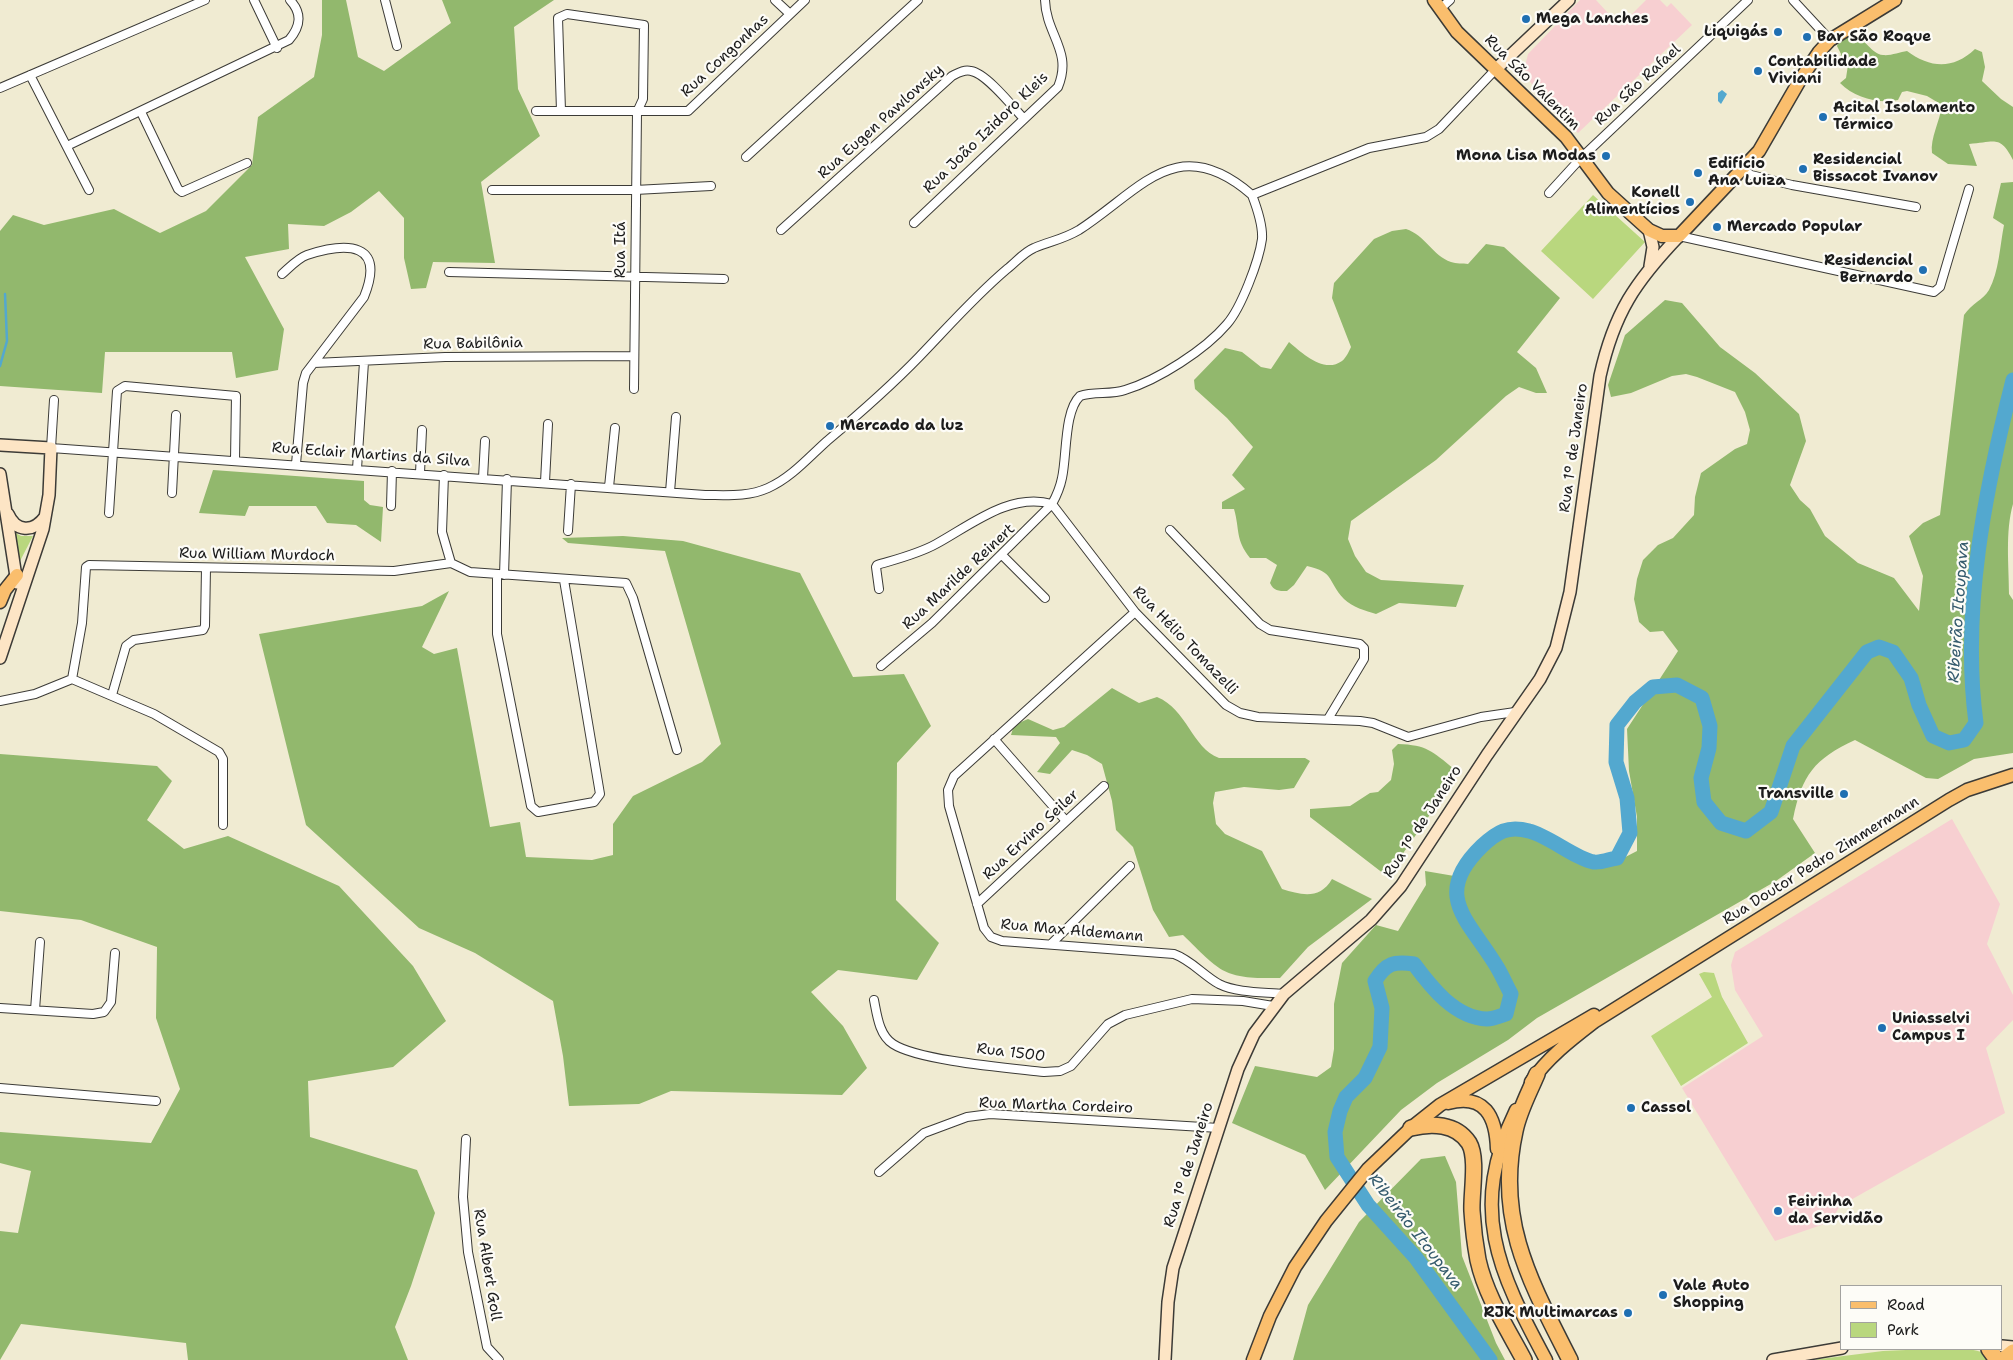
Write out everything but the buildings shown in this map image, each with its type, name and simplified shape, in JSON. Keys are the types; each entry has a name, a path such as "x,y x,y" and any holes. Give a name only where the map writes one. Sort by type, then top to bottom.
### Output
{"highway":[{"path":"1537,1074 1515,1130 1510,1165 1510,1209 1514,1232 1525,1267 1570,1360"},
{"path":"1411,1128 1433,1124 1444,1126 1464,1137 1469,1144 1472,1158 1472,1212 1478,1259 1484,1282 1524,1360"},
{"path":"2004,1360 2013,1352"}],"main road":[{"name":"Rua 1º de Janeiro","path":"1679,236 1743,169 1770,134 1806,70 1830,40 1895,0"},
{"name":"Rua São Valentim","path":"1437,5 1457,32 1556,127 1608,193 1649,230 1662,236 1679,236"},
{"path":"0,602 4,590 16,575"},
{"name":"Rua Doutor Pedro Zimmermann","path":"1546,1360 1513,1296 1498,1255 1494,1235 1492,1195 1497,1156 1519,1104 1537,1074 1572,1039 1594,1022 1949,800 1968,790 2013,775"},
{"name":"Rua Doutor Pedro Zimmermann","path":"1253,1360 1270,1316 1294,1267 1326,1221 1368,1169 1411,1128 1440,1105 1590,1016 1652,986"},
{"path":"1440,1105 1461,1100 1471,1102 1486,1110 1496,1128 1497,1156"}],"street":[{"path":"0,88 205,0"},
{"path":"254,0 277,48"},
{"path":"66,146 277,48 289,40 298,29 297,7 290,0"},
{"path":"385,0 397,46"},
{"path":"775,0 790,14"},
{"name":"Rua Congonhas","path":"536,111 688,111 805,0"},
{"path":"746,157 918,0"},
{"name":"Rua João Izidoro Kleis","path":"914,223 1058,87 1063,74 1063,58 1045,13 1045,0"},
{"path":"1437,5 1450,0"},
{"path":"879,589 877,565 934,545 988,512 1032,501 1052,504 1060,490 1070,420 1075,400 1086,394 1124,391 1153,379 1192,354 1228,322 1244,292 1262,239 1260,223 1252,195 1369,148 1426,136 1439,129 1495,70 1569,0"},
{"name":"Rua São Rafael","path":"1549,193 1580,158 1748,0"},
{"path":"1793,0 1830,40"},
{"name":"Rua Itá","path":"561,110 558,18 567,14 644,25 643,99 637,112 634,389"},
{"name":"Rua Eugen Pawlowsky","path":"781,230 952,76 961,71 971,71 980,75 1024,118"},
{"path":"30,75 89,190"},
{"path":"141,112 178,189 182,192 248,163"},
{"name":"Rua Eclair Martins da Silva","path":"0,444 444,474 670,492 739,495 770,487 798,468 890,386 966,307 1032,248 1058,241 1079,229 1151,176 1168,168 1182,166 1205,168 1240,184 1252,195"},
{"path":"1743,169 1751,175 1792,185 1916,207"},
{"path":"492,190 635,190 711,186"},
{"path":"1679,236 1934,292 1940,287 1969,188"},
{"path":"1649,230 1653,247 1650,268"},
{"name":"Rua 1º de Janeiro","path":"1165,1360 1168,1302 1173,1268 1238,1068 1254,1034 1273,1006 1284,994 1371,920 1402,886 1515,712 1549,664 1562,630 1606,347 1624,305 1650,268 1679,236"},
{"path":"282,274 305,256 347,248 361,250 367,255 370,265 368,288 364,297 306,373 303,383 296,464"},
{"path":"449,272 724,279"},
{"name":"Rua Babilônia","path":"314,363 445,357 633,356"},
{"path":"358,469 364,362"},
{"path":"109,513 117,391 125,386 236,396 235,460"},
{"path":"0,658 46,516 54,400"},
{"path":"172,493 176,415"},
{"path":"670,492 676,417"},
{"path":"545,482 548,424"},
{"path":"608,487 615,428"},
{"path":"420,473 422,430"},
{"path":"484,478 485,441"},
{"path":"391,506 392,471"},
{"path":"0,474 16,575 18,602"},
{"path":"444,474 442,532 450,563 470,572 626,583 633,598 677,750"},
{"path":"506,479 497,634 531,806 538,812 594,802 600,794 564,580"},
{"path":"568,531 572,484"},
{"name":"Rua Marilde Reinert","path":"881,666 932,623 1052,504"},
{"name":"Rua Hélio Tomazelli","path":"1052,504 1135,612 1226,705 1240,713 1258,717 1328,719 1373,723 1408,737 1481,717 1515,712"},
{"path":"6,511 16,526 24,529 33,528 46,516"},
{"path":"1170,530 1260,624 1270,630 1360,644 1364,648 1364,659 1328,719"},
{"path":"16,575 36,547"},
{"path":"1002,555 1045,598"},
{"name":"Rua William Murdoch","path":"72,679 82,623 86,567 89,565 394,571 450,563"},
{"path":"112,695 126,646 134,640 203,630 205,626 206,568"},
{"name":"Rua Max Aldemann","path":"1135,612 954,776 948,790 949,806 984,928 990,937 1002,941 1174,954 1184,957 1220,984 1234,988 1284,994"},
{"path":"0,701 35,694 72,679 154,714 219,752 223,759 223,825"},
{"path":"994,739 1066,821"},
{"name":"Rua Ervino Seiler","path":"977,904 1104,786"},
{"path":"1051,944 1130,866"},
{"path":"35,1010 40,942"},
{"path":"0,1008 93,1014 104,1012 111,1002 116,953"},
{"name":"Rua 1500","path":"874,1000 879,1025 892,1044 918,1054 1044,1072 1060,1071 1071,1066 1108,1024 1125,1015 1192,999 1243,1001 1273,1006"},
{"path":"0,1088 156,1101"},
{"name":"Rua Martha Cordeiro","path":"879,1172 924,1133 967,1117 990,1114 1219,1128"},
{"name":"Rua Albert Goll","path":"466,1139 463,1197 468,1252 487,1347 499,1360"},
{"path":"1773,1360 1840,1348"}],"shaded area":[{"path":"1580,0 1596,0 1620,26 1646,0 1660,0 1667,7 1671,3 1692,25 1578,133 1531,83 1525,73 1525,66 1528,54"},
{"name":"Uniasselvi Campus I","path":"1952,819 2000,904 1987,944 2013,995 2013,1020 1986,1048 2005,1113 1840,1206 1830,1222 1775,1241 1682,1088 1763,1036 1735,990 1731,965 1735,952"}],"green space":[{"path":"322,0 346,0 358,57 384,71 451,23 442,0 554,0 514,27 518,89 540,136 481,182 495,263 433,262 426,288 411,289 404,258 404,218 379,191 351,212 324,226 288,224 289,249 245,257 284,329 278,370 236,378 232,352 105,352 102,393 0,386 0,231 13,215 44,225 114,209 160,233 206,211 252,165 258,117 314,77 322,35"},
{"path":"1854,34 1879,54 1889,55 1907,51 1924,61 1933,63 1941,64 1958,61 1975,49 1982,52 1985,67 1982,81 2001,99 2013,107 2013,160 2000,143 1991,142 1969,144 1977,166 1948,164 1932,153 1932,141 1942,105 1927,96 1907,91 1902,92 1898,100 1883,101 1867,99 1846,88 1840,83 1846,78 1848,65 1840,59 1841,54 1837,46 1839,41"},
{"path":"2013,182 2013,504 2009,526 2008,549 2009,594 2013,600 2013,753 1974,759 1938,779 1926,778 1855,740 1829,754 1812,770 1806,780 1793,819 1815,853 1776,881 1537,1018 1508,1040 1437,1083 1401,1110 1325,1190 1305,1155 1232,1123 1255,1066 1317,1077 1331,1067 1334,1049 1334,1004 1342,963 1376,925 1398,931 1426,885 1425,871 1466,878 1475,858 1483,849 1491,842 1511,835 1533,837 1571,859 1604,868 1637,851 1637,817 1629,771 1627,729 1678,651 1663,631 1650,632 1639,622 1634,599 1637,579 1643,560 1658,545 1673,538 1694,515 1695,497 1701,473 1735,449 1747,444 1750,430 1745,412 1735,392 1686,374 1672,376 1631,393 1611,397 1608,385 1625,335 1665,300 1682,303 1720,347 1755,373 1799,414 1806,441 1790,485 1800,500 1810,509 1825,536 1858,563 1894,578 1919,611 1923,576 1909,536 1923,523 1940,515 1964,315 1970,307 1987,293 1992,283 1997,267 2004,225 1993,218 2001,183"},
{"path":"1593,195 1645,242 1593,299 1541,251"},
{"path":"1406,229 1419,236 1439,255 1455,263 1468,264 1486,244 1504,247 1560,298 1517,352 1536,368 1547,393 1536,393 1519,387 1506,396 1436,460 1351,521 1348,539 1355,556 1366,572 1381,580 1464,585 1456,607 1399,603 1376,614 1347,602 1327,574 1316,568 1307,566 1294,585 1287,591 1273,588 1270,583 1277,565 1266,558 1250,558 1240,540 1234,509 1222,509 1222,502 1245,489 1232,475 1253,447 1227,418 1195,389 1194,380 1225,348 1242,352 1261,367 1271,369 1289,342 1321,364 1335,364 1342,361 1351,347 1332,298 1334,283 1374,239 1392,231"},
{"path":"213,470 364,481 364,500 370,505 383,507 381,542 356,525 327,523 316,506 249,506 245,516 199,513"},
{"path":"14,532 21,536 33,536 20,561"},
{"path":"623,536 683,541 800,573 853,677 904,674 931,726 897,763 896,900 939,943 917,980 838,970 811,992 843,1026 867,1068 842,1095 671,1091 639,1104 569,1106 563,1056 553,1001 475,953 419,928 306,825 259,634 422,606 449,591 422,647 434,654 457,648 490,827 520,822 526,857 592,860 613,855 613,824 633,796 702,762 721,744 665,551 568,543 562,538"},
{"path":"1112,688 1139,703 1157,697 1167,703 1176,710 1202,746 1219,758 1305,758 1310,761 1294,788 1279,790 1244,787 1215,792 1213,803 1216,824 1225,834 1262,851 1282,889 1303,894 1316,893 1327,886 1332,879 1372,899 1308,947 1280,978 1235,975 1216,966 1183,935 1169,937 1153,910 1133,847 1116,830 1112,801 1102,764 1087,755 1072,750 1050,774 1037,772 1060,743 1056,737 1011,735 1014,725 1028,719 1053,730 1064,727"},
{"path":"1398,744 1429,750 1454,769 1440,798 1388,877 1310,817 1310,809 1350,806 1370,793 1378,792 1391,780 1394,764 1392,750"},
{"path":"0,754 157,766 172,781 147,820 184,849 228,836 339,886 413,966 446,1021 393,1067 308,1081 310,1137 417,1170 435,1213 411,1286 395,1327 408,1360 188,1360 186,1343 21,1324 0,1360 0,1231 18,1233 31,1171 0,1163 0,1132 151,1143 180,1089 156,1018 157,947 81,920 0,911"},
{"path":"1704,972 1714,973 1722,997 1748,1043 1681,1086 1651,1036 1712,997 1699,974"},
{"path":"1445,1156 1456,1182 1462,1256 1496,1343 1505,1360 1293,1360 1308,1305 1359,1222 1421,1159"},
{"path":"1972,1350 1988,1355 1993,1360 1812,1360 1883,1351"}],"water":[{"path":"1722,90 1727,94 1721,104 1718,101 1718,93"}],"waterway":[{"path":"0,366 7,341 5,294"},
{"name":"Ribeirão Itoupava","path":"1490,1360 1416,1258 1368,1205 1337,1157 1335,1132 1340,1111 1346,1097 1365,1078 1380,1047 1382,1008 1375,981 1383,970 1391,965 1396,963 1414,964 1445,1000 1464,1013 1487,1019 1506,1014 1511,994 1497,967 1467,922 1460,908 1457,894 1459,880 1467,864 1482,846 1493,837 1509,829 1522,829 1537,834 1579,857 1594,862 1617,858 1630,833 1627,798 1616,762 1617,725 1635,702 1653,687 1677,685 1702,698 1710,726 1709,748 1701,778 1704,802 1721,823 1746,831 1771,812 1793,746 1867,652 1879,647 1893,652 1911,678 1919,705 1933,736 1949,743 1964,740 1976,723 1972,680 1972,637 1978,550 1993,464 2013,380"}],"place":[{"name":"Mega Lanches","path":"1526,19"},
{"name":"Liquigás","path":"1778,32"},
{"name":"Bar São Roque","path":"1807,37"},
{"name":"Contabilidade Viviani","path":"1758,71"},
{"name":"Acital Isolamento Térmico","path":"1823,117"},
{"name":"Mona Lisa Modas","path":"1606,156"},
{"name":"Residencial Bissacot Ivanov","path":"1803,169"},
{"name":"Edifício Ana Luiza","path":"1698,173"},
{"name":"Konell Alimentícios","path":"1690,202"},
{"name":"Mercado Popular","path":"1717,227"},
{"name":"Residencial Bernardo","path":"1923,270"},
{"name":"Mercado da luz","path":"830,426"},
{"name":"Transville","path":"1844,794"},
{"name":"Uniasselvi Campus I","path":"1882,1028"},
{"name":"Cassol","path":"1631,1108"},
{"name":"Feirinha da Servidão","path":"1778,1211"},
{"name":"Vale Auto Shopping","path":"1663,1295"},
{"name":"RJK Multimarcas","path":"1628,1313"}]}
